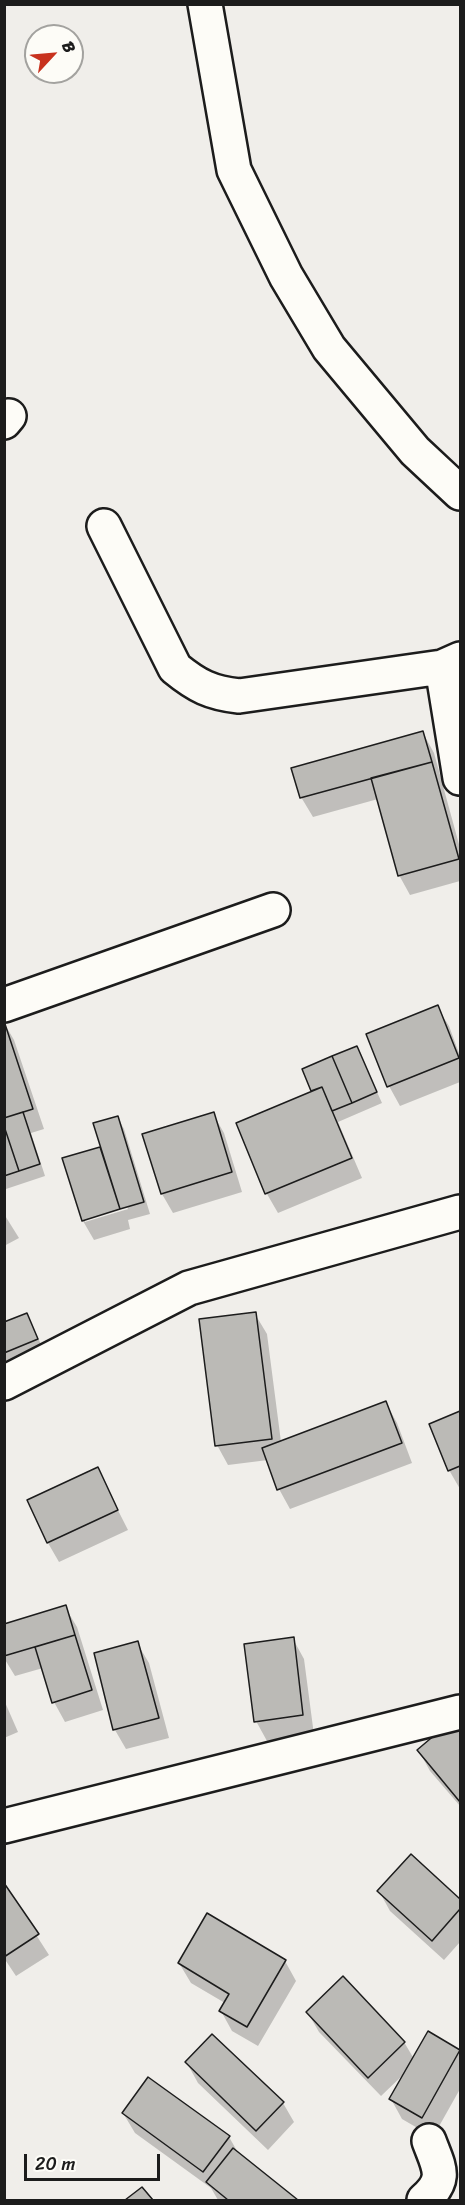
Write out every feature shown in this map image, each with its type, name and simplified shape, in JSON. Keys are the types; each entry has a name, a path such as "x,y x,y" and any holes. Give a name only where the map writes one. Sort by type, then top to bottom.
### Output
{"street":[{"path":"205,4 234,170 286,276 329,348 415,451 460,493"},
{"path":"104,526 175,668 207,690 239,696 451,663 460,778"},
{"path":"4,1005 273,910"},
{"path":"4,1383 189,1288 460,1212"},
{"path":"4,1826 460,1712"},
{"path":"424,2200 436,2190 440,2171 429,2141"}],"building":[{"path":"423,731 432,762 300,798 291,768"},
{"path":"432,762 459,859 398,876 371,778"},
{"path":"438,1005 459,1058 387,1087 366,1034"},
{"path":"4,1021 33,1109 4,1118"},
{"path":"357,1046 377,1092 352,1103 332,1056"},
{"path":"332,1056 352,1103 332,1111 322,1087 311,1091 302,1069"},
{"path":"322,1087 352,1158 265,1194 236,1123"},
{"path":"23,1112 40,1164 19,1171 4,1126 4,1118"},
{"path":"214,1112 232,1172 161,1194 142,1134"},
{"path":"118,1116 144,1202 120,1209 93,1123"},
{"path":"4,1126 19,1171 4,1176"},
{"path":"100,1147 120,1209 82,1221 62,1158"},
{"path":"256,1312 272,1439 215,1446 199,1319"},
{"path":"27,1313 38,1339 4,1353 4,1322"},
{"path":"386,1401 402,1443 277,1490 262,1448"},
{"path":"460,1411 460,1466 448,1471 429,1424"},
{"path":"98,1467 118,1510 47,1543 27,1500"},
{"path":"66,1605 75,1635 4,1656 4,1624"},
{"path":"75,1635 92,1690 52,1703 35,1647"},
{"path":"294,1637 303,1715 254,1722 244,1644"},
{"path":"138,1641 159,1718 113,1730 94,1653"},
{"path":"456,1717 460,1723 460,1802 417,1750"},
{"path":"411,1854 460,1899 460,1909 432,1941 377,1891"},
{"path":"4,1883 39,1934 4,1957"},
{"path":"207,1913 286,1960 247,2027 219,2011 229,1994 178,1963"},
{"path":"343,1976 405,2042 368,2078 306,2012"},
{"path":"428,2031 460,2050 422,2118 389,2099"},
{"path":"212,2034 284,2102 256,2131 185,2062"},
{"path":"148,2077 230,2136 203,2172 122,2113"},
{"path":"233,2148 298,2200 228,2200 206,2182"},
{"path":"142,2187 153,2200 125,2200"}]}
